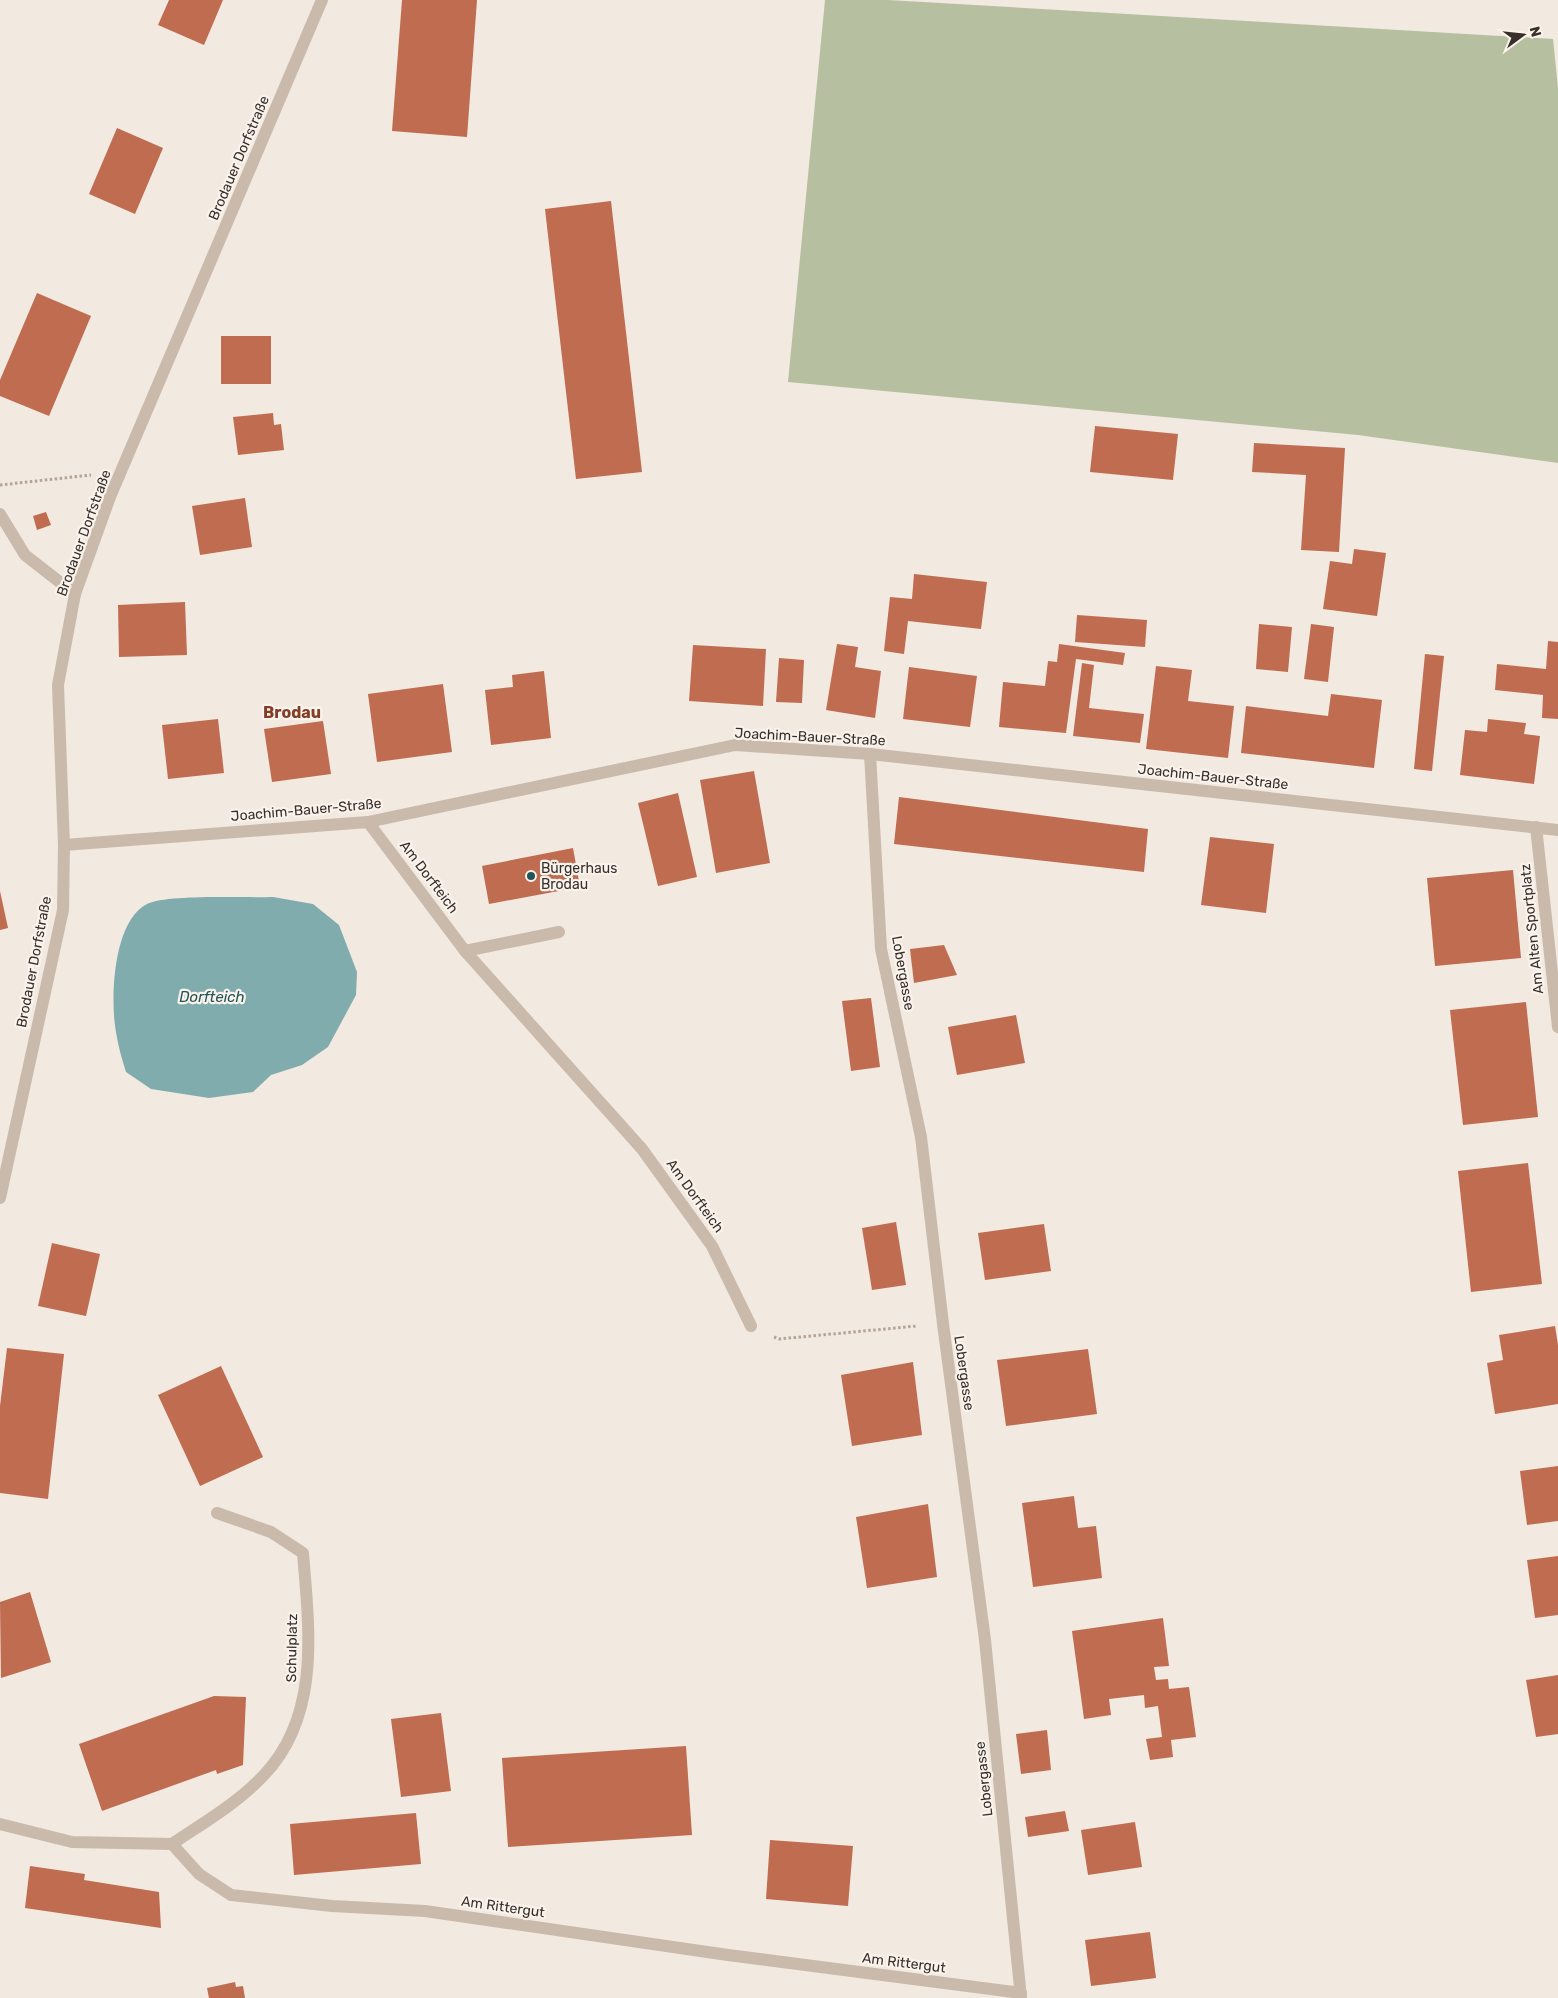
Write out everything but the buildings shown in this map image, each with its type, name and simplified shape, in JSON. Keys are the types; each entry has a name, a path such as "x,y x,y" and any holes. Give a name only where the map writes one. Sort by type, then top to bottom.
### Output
{"street":[{"name":"Brodauer Dorfstraße","path":"0,1198 63,910 64,845 58,685 75,594 121,473 322,0"},
{"path":"0,514 25,555 75,594"},
{"name":"Joachim-Bauer-Straße","path":"64,845 368,822 735,745 870,754 1558,830"},
{"name":"Lobergasse","path":"870,754 881,949 921,1137 943,1324 986,1640 1021,1996"},
{"name":"Am Dorfteich","path":"368,822 465,951 642,1149 712,1246 751,1326"},
{"name":"Am Alten Sportplatz","path":"1536,827 1558,1027"},
{"path":"465,951 559,932"},
{"name":"Schulplatz","path":"172,1844 233,1803 264,1774 293,1734 307,1686 309,1626 303,1553 271,1532 216,1513"},
{"path":"0,1824 72,1842 172,1844"},
{"name":"Am Rittergut","path":"172,1844 199,1874 231,1895 332,1906 425,1911 1021,1996"}],"path":[{"path":"0,485 121,473"},
{"path":"751,1326 779,1339 943,1324"}],"green space":[{"path":"825,0 888,0 1553,39 1558,88 1558,463 1358,435 788,382"}],"water":[{"name":"Dorfteich","path":"273,897 313,904 339,925 357,972 356,995 328,1047 302,1065 271,1075 253,1092 209,1098 151,1089 126,1072 114,1018 114,981 121,943 127,927 136,913 147,904 171,899"}],"place":[{"name":"Bürgerhaus Brodau","path":"531,876"}],"district":[{"name":"Brodau","path":"292,712"}]}
